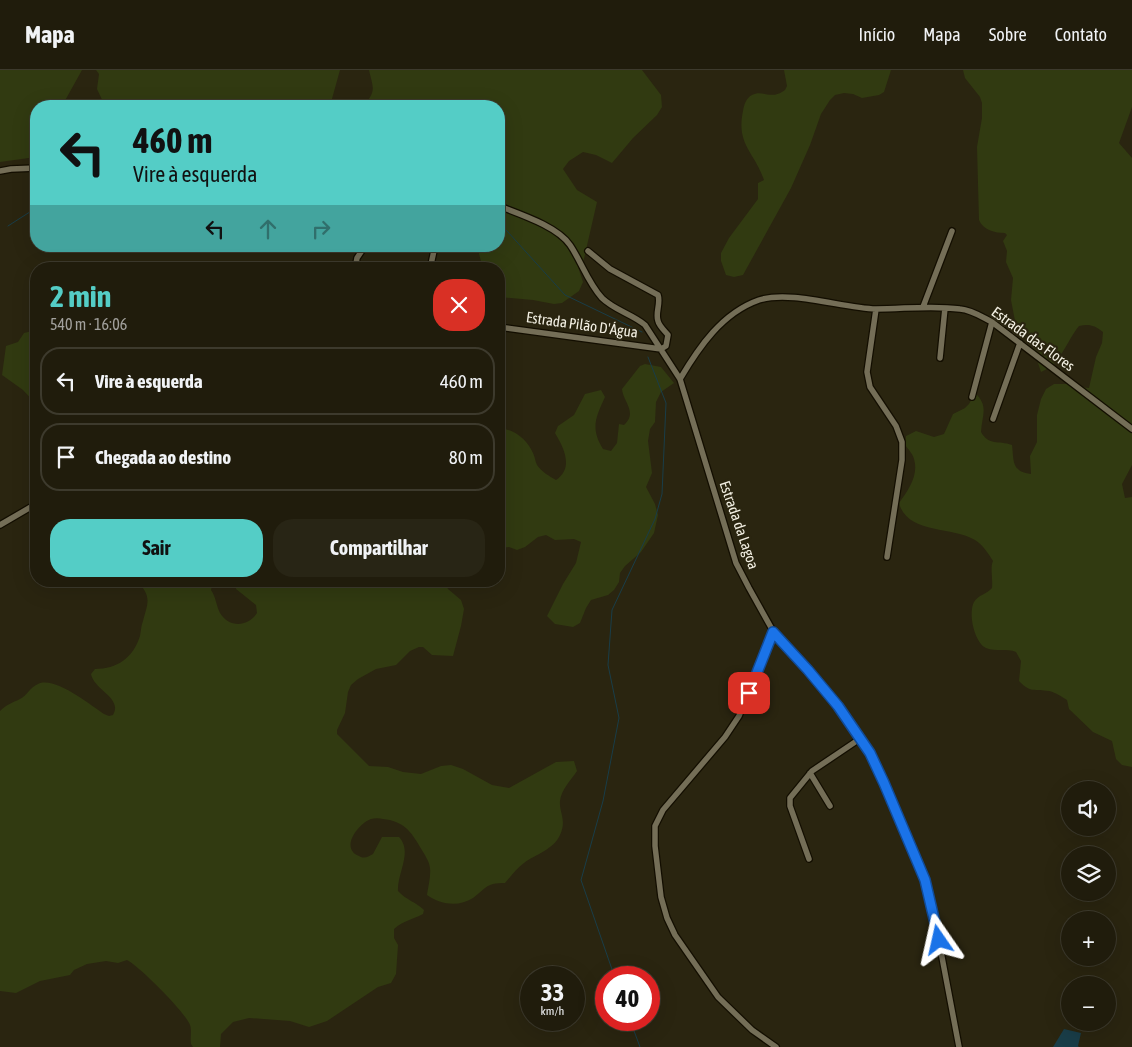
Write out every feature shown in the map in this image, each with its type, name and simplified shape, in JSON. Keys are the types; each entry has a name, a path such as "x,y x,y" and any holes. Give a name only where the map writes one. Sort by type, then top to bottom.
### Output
{"street":[{"path":"0,171 11,168 30,168"},
{"name":"Estrada da Lagoa","path":"505,209 553,230 562,236 568,242 603,299 645,325 680,379 736,563 773,632 820,684 861,738 870,753 925,880 936,923 959,1047"},
{"path":"923,307 952,231"},
{"path":"588,250 610,269 658,295 660,298 658,323 668,335 666,346 661,349"},
{"name":"Estrada das Flores","path":"680,379 700,346 727,318 758,301 769,298 876,308 923,307 963,309 978,314 992,322 1132,428"},
{"path":"876,308 867,372 870,387 896,426 902,442 902,460 887,557"},
{"path":"940,358 945,308"},
{"path":"972,397 992,322"},
{"name":"Estrada Pilão D'Água","path":"505,328 661,349"},
{"path":"993,419 1020,343"},
{"path":"0,525 30,508"},
{"path":"773,632 739,716 725,737 663,810 655,826 654,846 661,897 667,918 675,935 718,997 752,1030 776,1047"},
{"path":"809,859 788,802 810,773 861,738"},
{"path":"810,773 830,806"}],"green space":[{"path":"0,70 82,70 65,100 30,100 30,158 0,162"},
{"path":"96,70 340,70 332,100 102,100 97,89 99,74"},
{"path":"369,70 642,70 661,95 662,107 657,115 633,138 612,163 596,155 583,152 569,161 563,169 577,190 597,202 583,263 578,267 583,282 579,291 562,303 554,304 505,298 505,262 481,262 479,252 505,252 505,100 368,100 372,93 373,85"},
{"path":"784,70 891,70 884,92 879,95 862,98 844,93 835,95 830,100 821,114 791,188 743,275 734,277 726,275 721,261 721,253 729,238 758,199 758,183 764,180 744,140 741,123 744,106 752,95 760,93 775,95 785,90 787,86"},
{"path":"963,70 1132,70 1132,107 1119,143 1132,158 1132,465 1122,484 1125,498 1132,497 1132,767 1122,765 1116,759 1112,741 1093,732 1069,709 1067,700 1051,692 1033,690 1023,685 1019,681 1021,661 1016,652 986,648 978,640 973,627 972,607 980,596 992,588 993,561 983,547 975,540 965,536 920,525 904,513 899,503 909,488 915,471 913,457 905,445 906,436 916,431 934,437 944,434 953,414 965,408 975,393 982,402 983,407 981,432 991,441 1012,445 1017,468 1020,471 1031,474 1030,456 1037,442 1037,415 1046,389 1054,384 1073,384 1089,388 1096,357 1102,343 1103,332 1091,326 1079,326 1054,364 1041,372 1032,345 1019,334 1011,300 1013,278 1006,262 1007,251 1003,241 1007,235 986,229 979,220 977,147 982,118 982,103 980,97 965,78"},
{"path":"30,332 30,398 2,375 6,346 18,342 24,333"},
{"path":"645,364 661,367 674,383 661,392 656,402 655,422 650,429 648,441 652,473 646,487 655,504 658,515 654,533 641,552 620,573 619,582 614,590 608,595 591,600 580,623 573,627 555,624 547,616 576,563 581,542 574,539 555,540 546,535 538,537 525,547 517,550 505,548 505,429 523,439 534,454 536,464 546,474 556,480 565,470 566,464 564,451 555,433 558,426 574,415 585,394 601,390 605,397 597,417 596,429 603,449 611,451 617,443 619,424 624,425 630,416 629,407 622,389 640,366"},
{"path":"142,587 212,587 211,590 220,613 228,621 238,624 249,621 257,613 256,605 236,589 236,587 447,587 461,600 464,609 453,656 432,655 423,647 419,647 410,651 396,665 376,669 358,679 351,685 348,692 345,713 337,734 369,766 388,767 403,772 421,774 441,766 451,765 463,769 492,785 509,788 556,762 574,761 577,771 564,789 560,801 563,825 560,835 549,848 521,865 505,883 490,885 468,901 450,904 438,901 427,895 430,875 429,865 417,841 406,828 396,822 380,818 366,821 353,836 351,847 353,852 361,857 368,857 373,854 382,837 399,837 405,849 405,856 398,891 424,910 423,914 394,929 394,938 398,945 396,974 391,983 378,987 327,1021 309,1027 290,1021 249,1018 233,1022 221,1034 220,1047 193,1047 191,1044 191,1027 187,1019 161,990 127,960 118,963 106,961 87,964 74,970 70,975 40,981 16,993 0,991 0,711 7,705 22,698 35,685 45,683 63,688 104,714 113,715 114,704 93,680 91,674 95,669 110,667 123,661 137,644 148,600"}],"water":[{"path":"1063,1031 1081,1033 1079,1047 1053,1047"}],"waterway":[{"path":"8,226 30,212"},
{"path":"505,230 565,295 642,332"},
{"path":"611,966 581,880 603,801 619,718 608,665 612,610 655,519 662,494 666,403 648,357"},
{"path":"634,1031 640,1047"}],"route":[{"path":"749,693 773,632 838,706 870,753 925,880 939,940"}]}
